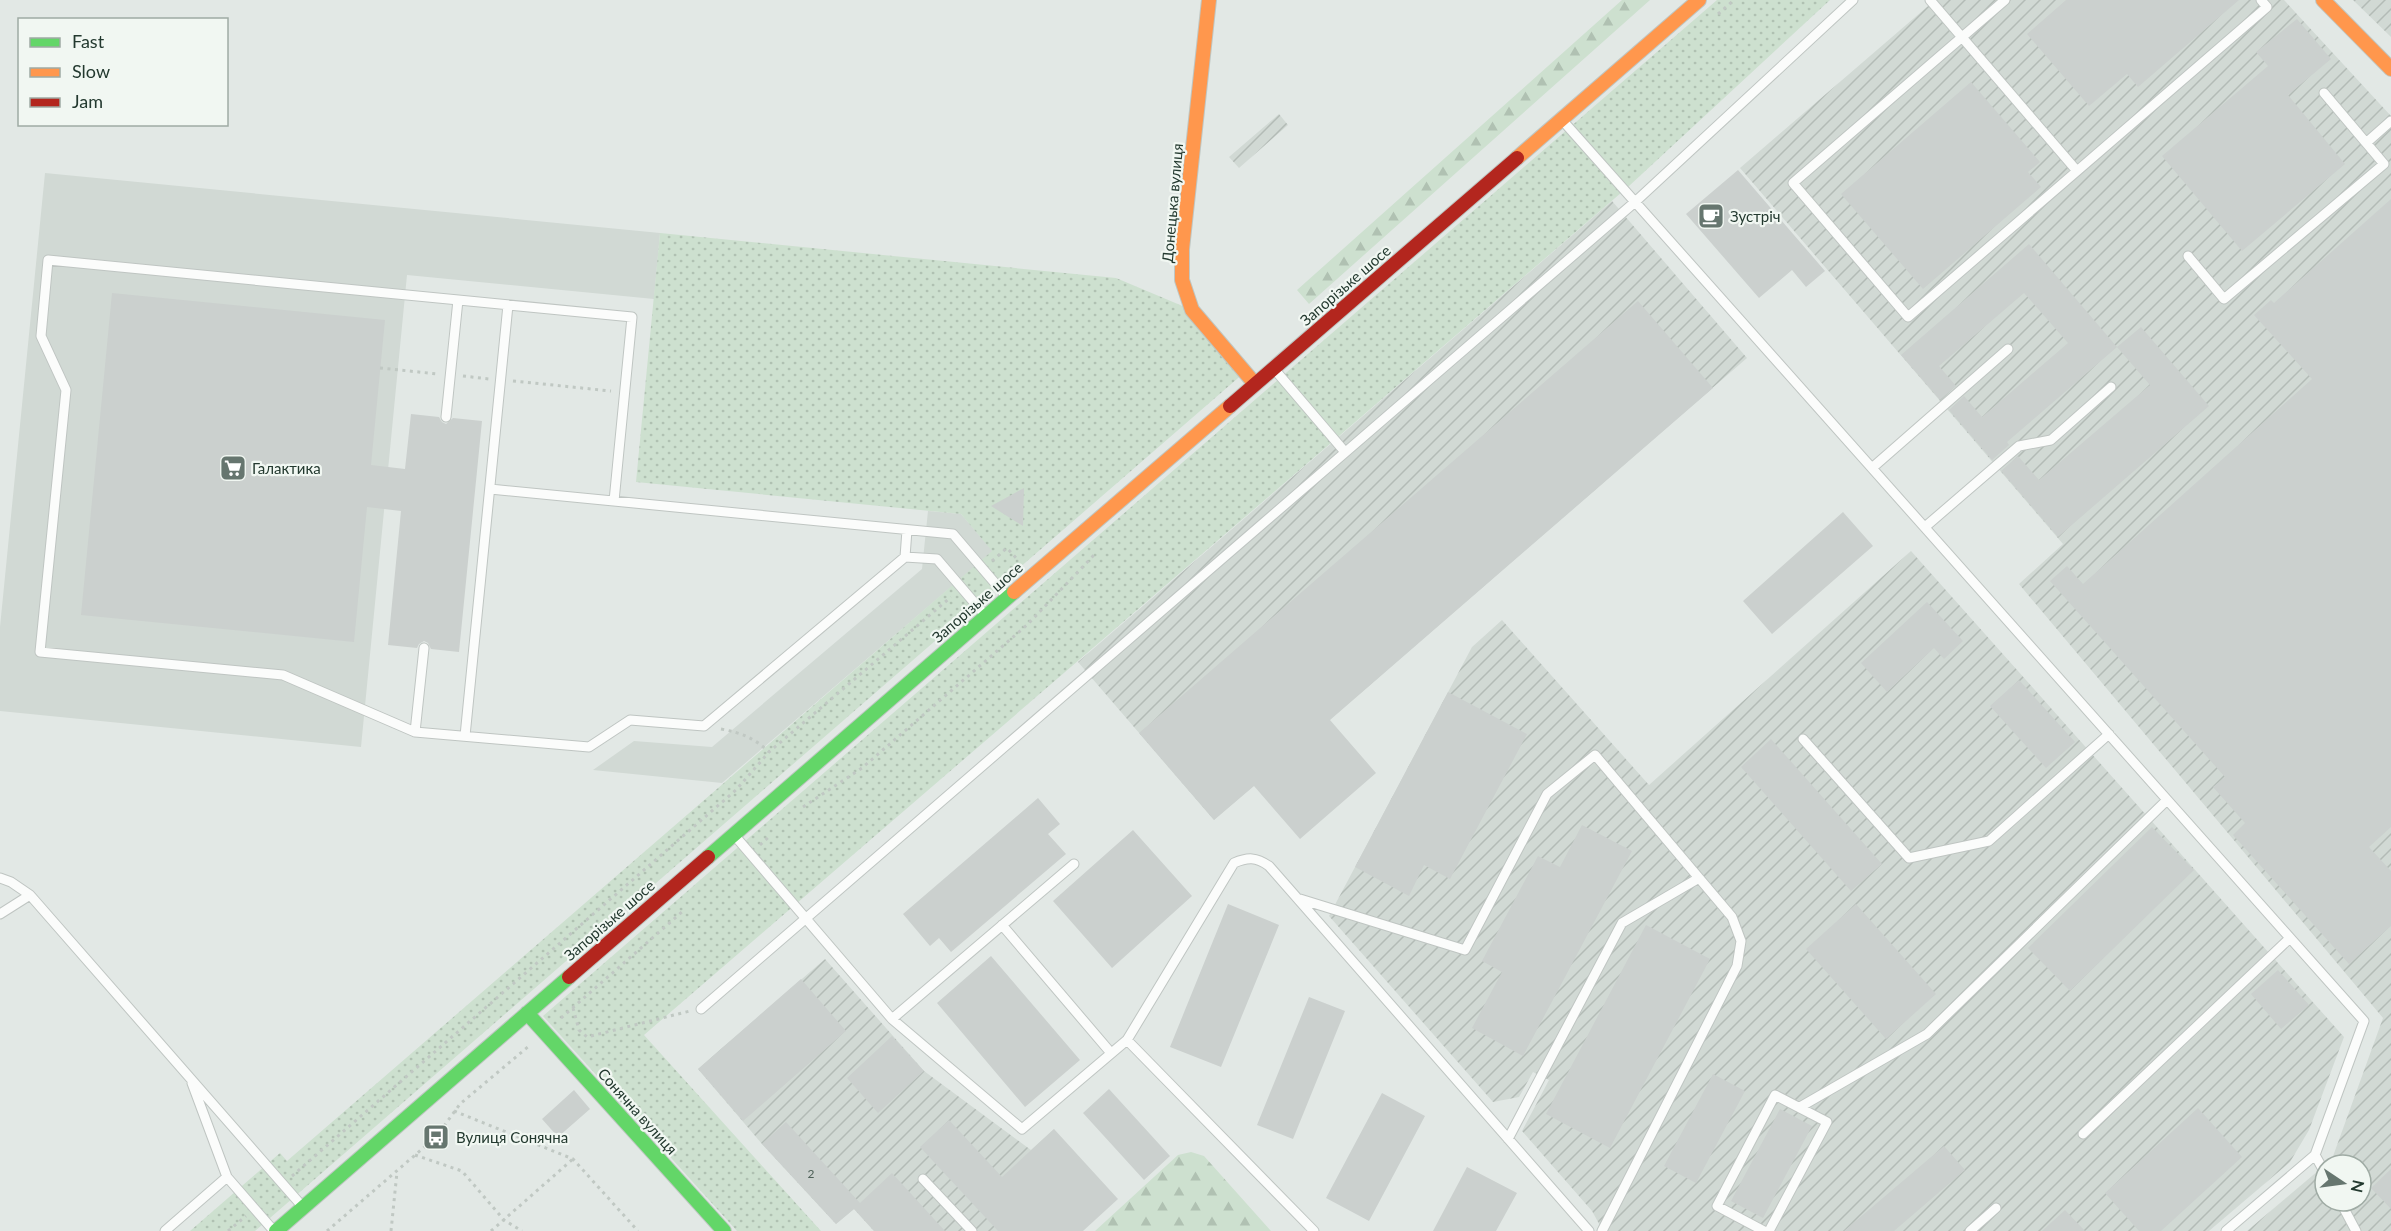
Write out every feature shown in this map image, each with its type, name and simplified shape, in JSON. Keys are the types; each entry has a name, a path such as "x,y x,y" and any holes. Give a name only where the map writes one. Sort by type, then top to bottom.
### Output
{"main road":[{"name":"Донецька вулиця","path":"1209,0 1182,249 1182,280 1192,310 1255,384"},
{"name":"Запорізьке шосе","path":"275,1231 1699,0"},
{"path":"2322,0 2391,69"},
{"name":"Сонячна вулиця","path":"527,1013 724,1231"}],"lane":[{"path":"701,1009 1635,202 1853,0"},
{"path":"1930,0 2077,171"},
{"path":"2005,0 1793,183 1908,317 2267,6 2261,0"},
{"path":"2188,256 2224,298 2384,164 2324,93"},
{"path":"1562,119 2364,1021 2316,1153"},
{"path":"2366,143 2391,121"},
{"path":"614,501 632,317 48,260 41,336 66,390 40,652 283,675 415,732 589,747 630,720 704,726 905,557 936,559 986,616"},
{"path":"446,417 458,300"},
{"path":"465,736 508,305"},
{"path":"1872,468 2008,349"},
{"path":"1273,368 1346,452"},
{"path":"1925,527 2019,446 2050,440 2111,387"},
{"path":"490,489 953,534 1008,598"},
{"path":"905,557 907,530"},
{"path":"415,732 424,648"},
{"path":"1803,739 1909,858 1989,841 2109,734"},
{"path":"1298,899 1465,950 1547,794 1595,755 1732,917 1741,941 1737,966 1602,1231"},
{"path":"1800,1107 1927,1034 2167,800"},
{"path":"734,834 892,1019 1022,1129 1127,1040 1234,864 1246,858 1258,859 1269,866 1589,1231"},
{"path":"892,1019 1074,864"},
{"path":"0,878 11,882 30,895 303,1207"},
{"path":"1508,1139 1622,923 1699,878"},
{"path":"0,914 30,895"},
{"path":"1002,925 1111,1053"},
{"path":"2083,1134 2290,938"},
{"path":"1127,1040 1314,1231"},
{"path":"190,1078 227,1177 275,1231"},
{"path":"1764,1231 1717,1206 1775,1095 1827,1122 1769,1231"},
{"path":"2226,1231 2313,1157"},
{"path":"165,1231 227,1177"},
{"path":"923,1179 972,1231"},
{"path":"1970,1231 1996,1208"},
{"path":"2346,1213 2356,1231"}],"path":[{"path":"983,569 1007,548"},
{"path":"283,1184 736,790 770,753 948,599"},
{"path":"799,810 862,768 1051,602"},
{"path":"704,726 742,733 756,740 770,753"},
{"path":"750,854 774,832"},
{"path":"545,1032 686,909"},
{"path":"573,1008 579,1029 587,1037 701,1009"},
{"path":"327,1231 436,1137 454,1111 532,1044"},
{"path":"454,1111 573,1160 638,1231"},
{"path":"416,1155 462,1171 504,1220 522,1231"},
{"path":"491,1231 573,1160"},
{"path":"391,1231 397,1170"},
{"path":"228,1231 254,1208"}],"shaded area":[{"path":"1935,0 2284,0 2391,116 2391,1231 2247,1231 2313,1175 2313,1213 2373,1213 2373,1153 2334,1153 2383,1018 2019,584 2063,544 1740,168"},
{"path":"2353,0 2391,0 2391,37"},
{"path":"1279,114 1288,125 1239,168 1229,157"},
{"path":"45,173 660,233 654,299 407,275 361,747 0,711 0,627"},
{"path":"1612,201 1747,358 1214,820 1078,662"},
{"path":"928,511 961,514 993,551 722,783 593,770 634,741 712,747 922,569"},
{"path":"1911,551 2344,1037 2309,1130 2290,1162 2209,1231 1603,1231 1592,1211 1522,1131 1549,1080 1533,1072 1519,1097 1493,1102 1329,916 1472,647 1502,620 1649,785"},
{"path":"825,959 924,1071 1031,1150 1054,1129 1083,1231 874,1231 854,1209 836,1224 762,1144 698,1069"}],"green space":[{"path":"1622,0 1650,0 1309,304 1297,290"},
{"path":"1717,0 1830,0 1629,186 644,1035 821,1231 737,1231 543,1016"},
{"path":"660,233 1116,278 1192,310 1245,372 255,1231 190,1231 280,1153 287,1161 992,551 961,514 636,482"},
{"path":"1191,1152 1204,1156 1271,1231 1095,1231 1178,1155"}],"building":[{"path":"2066,0 2239,0 2138,87 2127,74 2089,106 2027,34"},
{"path":"2297,19 2331,59 2288,95 2345,164 2242,251 2162,156 2268,66 2256,52"},
{"path":"1971,82 2040,162 2028,172 2041,187 1923,289 1841,194"},
{"path":"1738,170 1825,271 1806,287 1792,270 1759,298 1686,214"},
{"path":"2391,199 2391,827 2369,847 2391,871 2391,926 2349,964 2233,835 2245,823 2213,787 2225,777 2050,581 2067,566 2083,584 2312,379 2254,315 2271,300 2274,303"},
{"path":"2029,244 2117,347 2007,442 2009,445 1992,460 1949,410 1964,396 1982,417 2068,343 2024,293 1939,366 1956,386 1940,400 1901,355"},
{"path":"112,293 385,320 371,465 405,469 411,414 439,417 446,424 453,418 482,421 459,652 431,649 424,641 417,648 388,645 401,511 367,507 354,642 81,615"},
{"path":"1638,301 1713,388 1330,720 1376,773 1300,839 1254,786 1214,820 1139,733"},
{"path":"2141,327 2209,406 2058,537 2001,471 2018,456 2039,480 2150,385 2117,347"},
{"path":"1024,488 1023,526 991,506"},
{"path":"1843,512 1873,546 1772,634 1743,601"},
{"path":"1927,602 1963,641 1944,659 1934,648 1887,692 1861,663"},
{"path":"2019,680 2075,742 2046,768 1990,706"},
{"path":"1448,692 1527,734 1450,879 1424,865 1409,896 1355,867"},
{"path":"1771,739 1882,864 1851,891 1741,767"},
{"path":"1038,798 1060,824 1048,834 1066,854 951,952 939,938 930,946 903,914"},
{"path":"1582,825 1632,851 1523,1056 1472,1028 1502,972 1482,961 1538,856 1560,867"},
{"path":"2152,827 2194,870 2070,991 2028,948"},
{"path":"1133,830 1192,896 1112,968 1053,901"},
{"path":"1228,904 1279,925 1221,1067 1170,1047"},
{"path":"1856,904 1936,994 1886,1039 1806,949"},
{"path":"1646,925 1710,959 1610,1148 1546,1114"},
{"path":"991,956 1080,1060 1025,1107 937,1003"},
{"path":"2278,970 2309,1005 2281,1029 2251,994"},
{"path":"801,979 846,1031 743,1121 698,1069"},
{"path":"1309,997 1345,1011 1293,1139 1257,1125"},
{"path":"892,1036 924,1071 878,1113 847,1078"},
{"path":"1713,1074 1745,1091 1696,1183 1664,1166"},
{"path":"1109,1089 1170,1156 1144,1180 1083,1113"},
{"path":"574,1090 590,1109 558,1137 542,1119"},
{"path":"1382,1093 1425,1116 1369,1221 1326,1198"},
{"path":"2198,1108 2242,1157 2161,1231 2139,1231 2105,1193"},
{"path":"1780,1109 1812,1126 1763,1218 1731,1201"},
{"path":"949,1120 1002,1177 1054,1129 1118,1199 1083,1231 998,1231 920,1147"},
{"path":"786,1122 860,1203 892,1173 945,1231 874,1231 854,1209 836,1224 762,1144"},
{"path":"1944,1146 1965,1170 1894,1231 1844,1231"},
{"path":"1467,1167 1517,1193 1496,1231 1433,1231"},
{"path":"2391,1169 2391,1209 2373,1190 2373,1186"},
{"path":"2065,1210 2085,1231 2042,1231"}],"traffic: fast":[{"path":"708,857 1014,592"},
{"path":"276,1231 569,977"},
{"path":"527,1013 724,1231"}],"traffic: slow":[{"path":"1209,0 1182,249 1182,280 1192,310 1255,384"},
{"path":"1517,158 1699,0"},
{"path":"2323,0 2391,69"},
{"path":"1014,592 1230,406"}],"traffic: jam":[{"path":"1230,406 1517,158"},
{"path":"569,977 708,857"}],"place":[{"name":"Зустріч","path":"1711,216"},
{"name":"Галактика","path":"233,468"},
{"name":"Вулиця Сонячна","path":"436,1137"}]}
